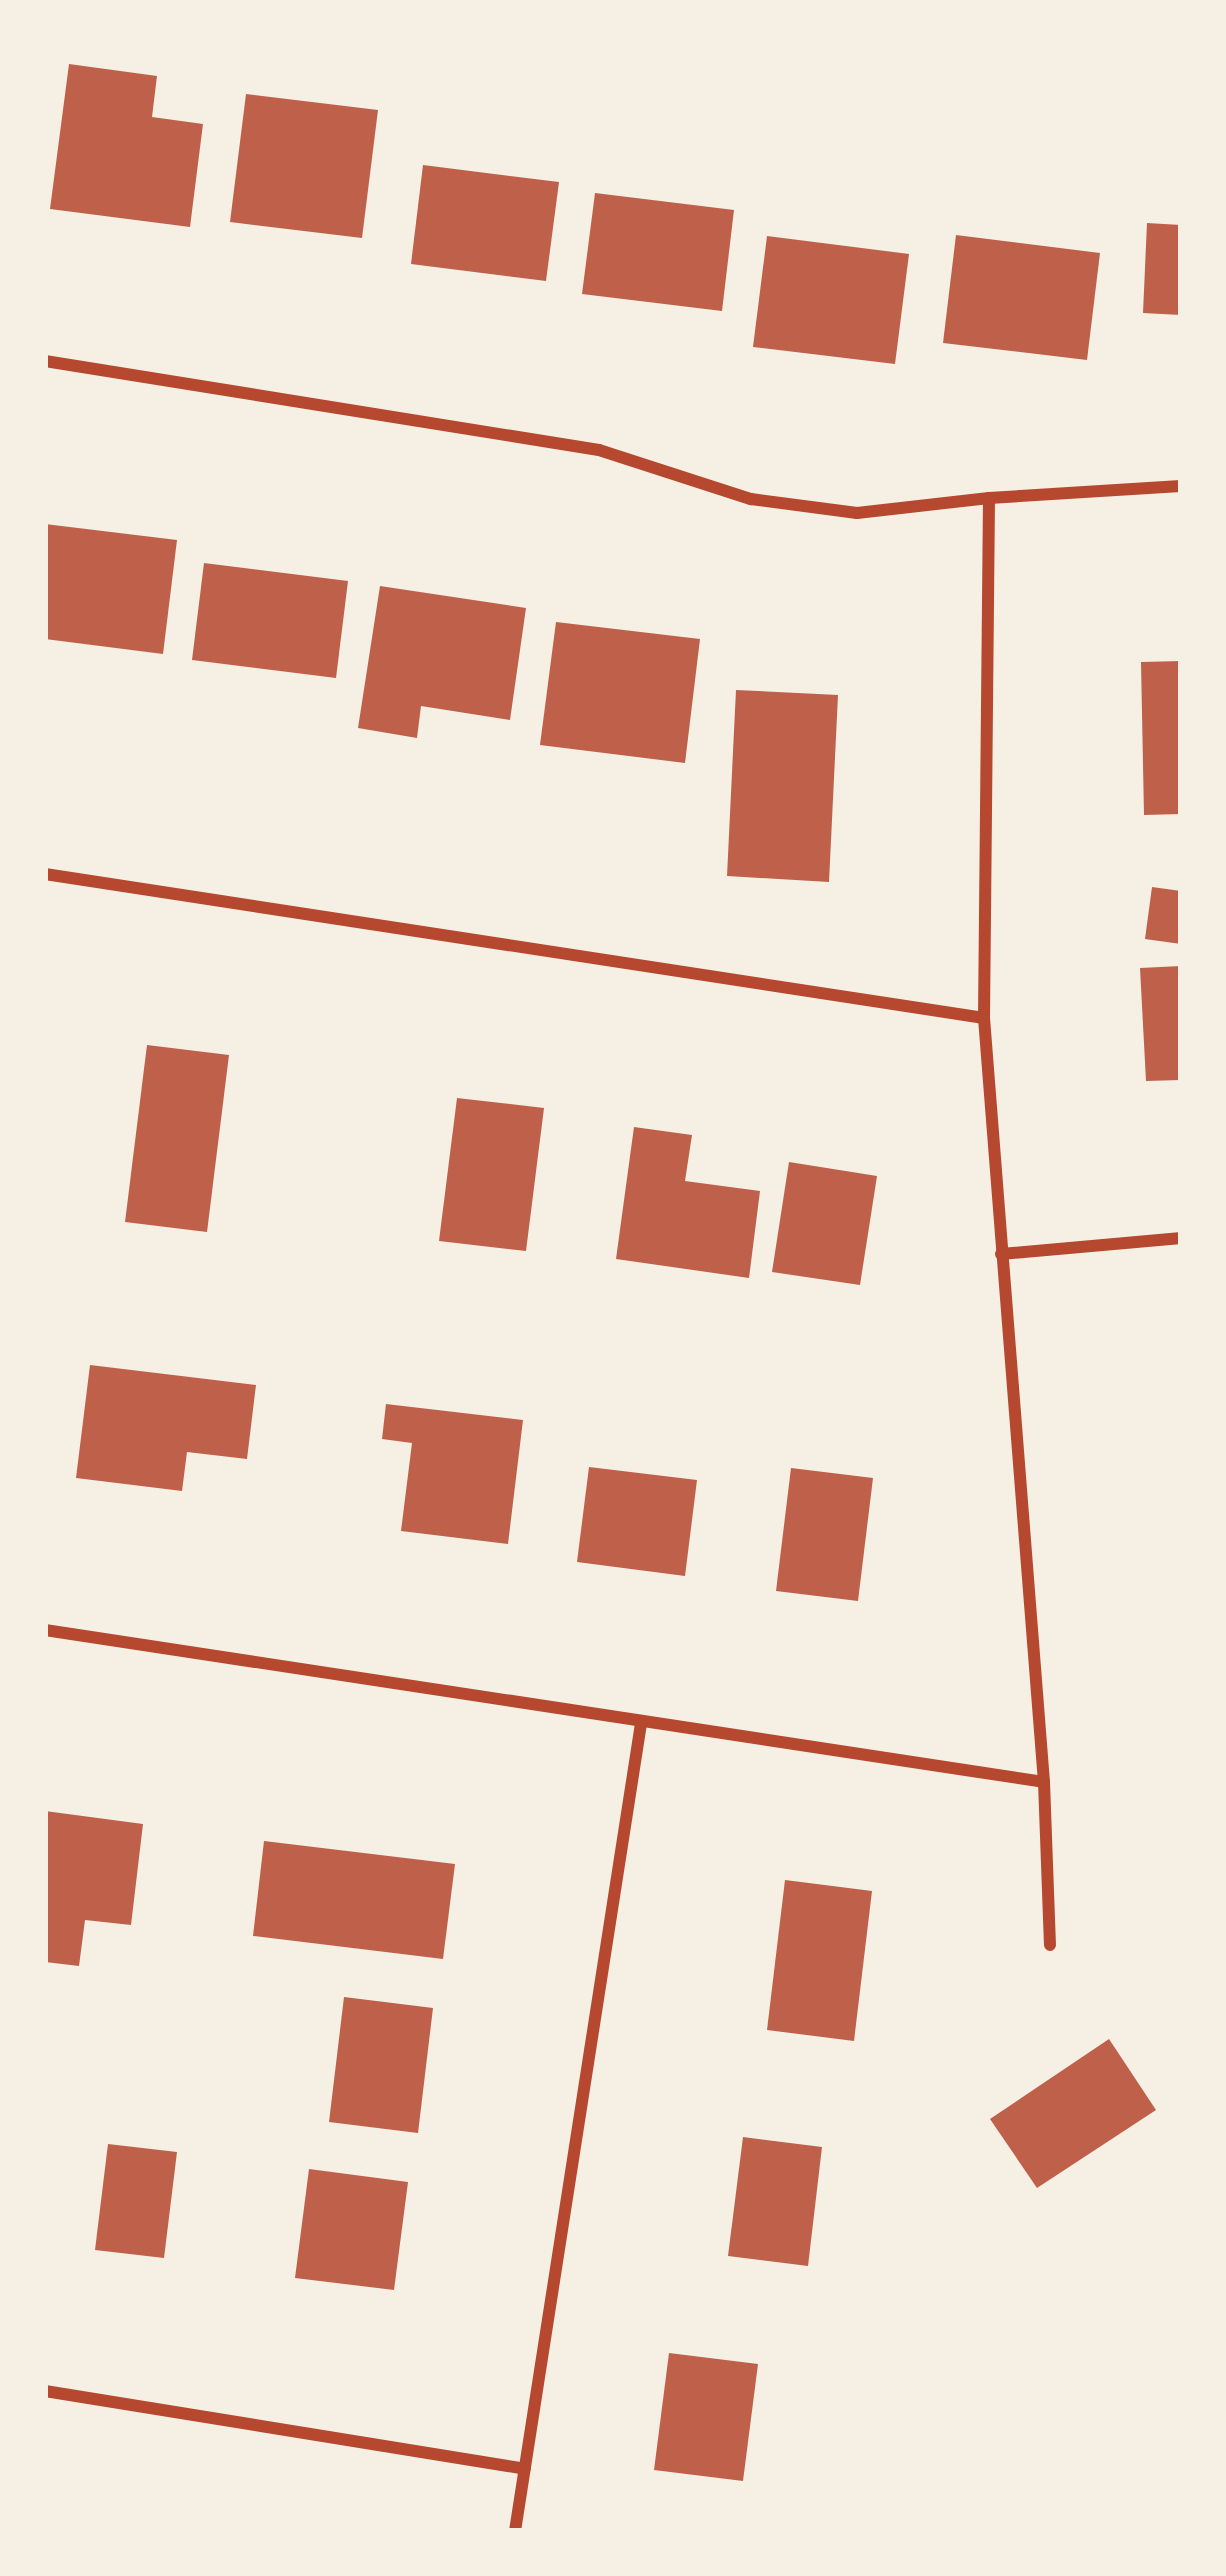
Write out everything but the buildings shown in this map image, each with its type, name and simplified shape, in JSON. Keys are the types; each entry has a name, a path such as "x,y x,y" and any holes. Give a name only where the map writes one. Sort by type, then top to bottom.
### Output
{"street":[{"path":"45,361 599,450 751,499 857,513 989,498 1181,486"},
{"path":"989,498 984,1018 1043,1782 1050,1945"},
{"path":"45,874 984,1018"},
{"path":"1001,1254 1181,1238"},
{"path":"45,1630 1043,1782"},
{"path":"515,2531 641,1724"},
{"path":"45,2390 525,2469"}]}
